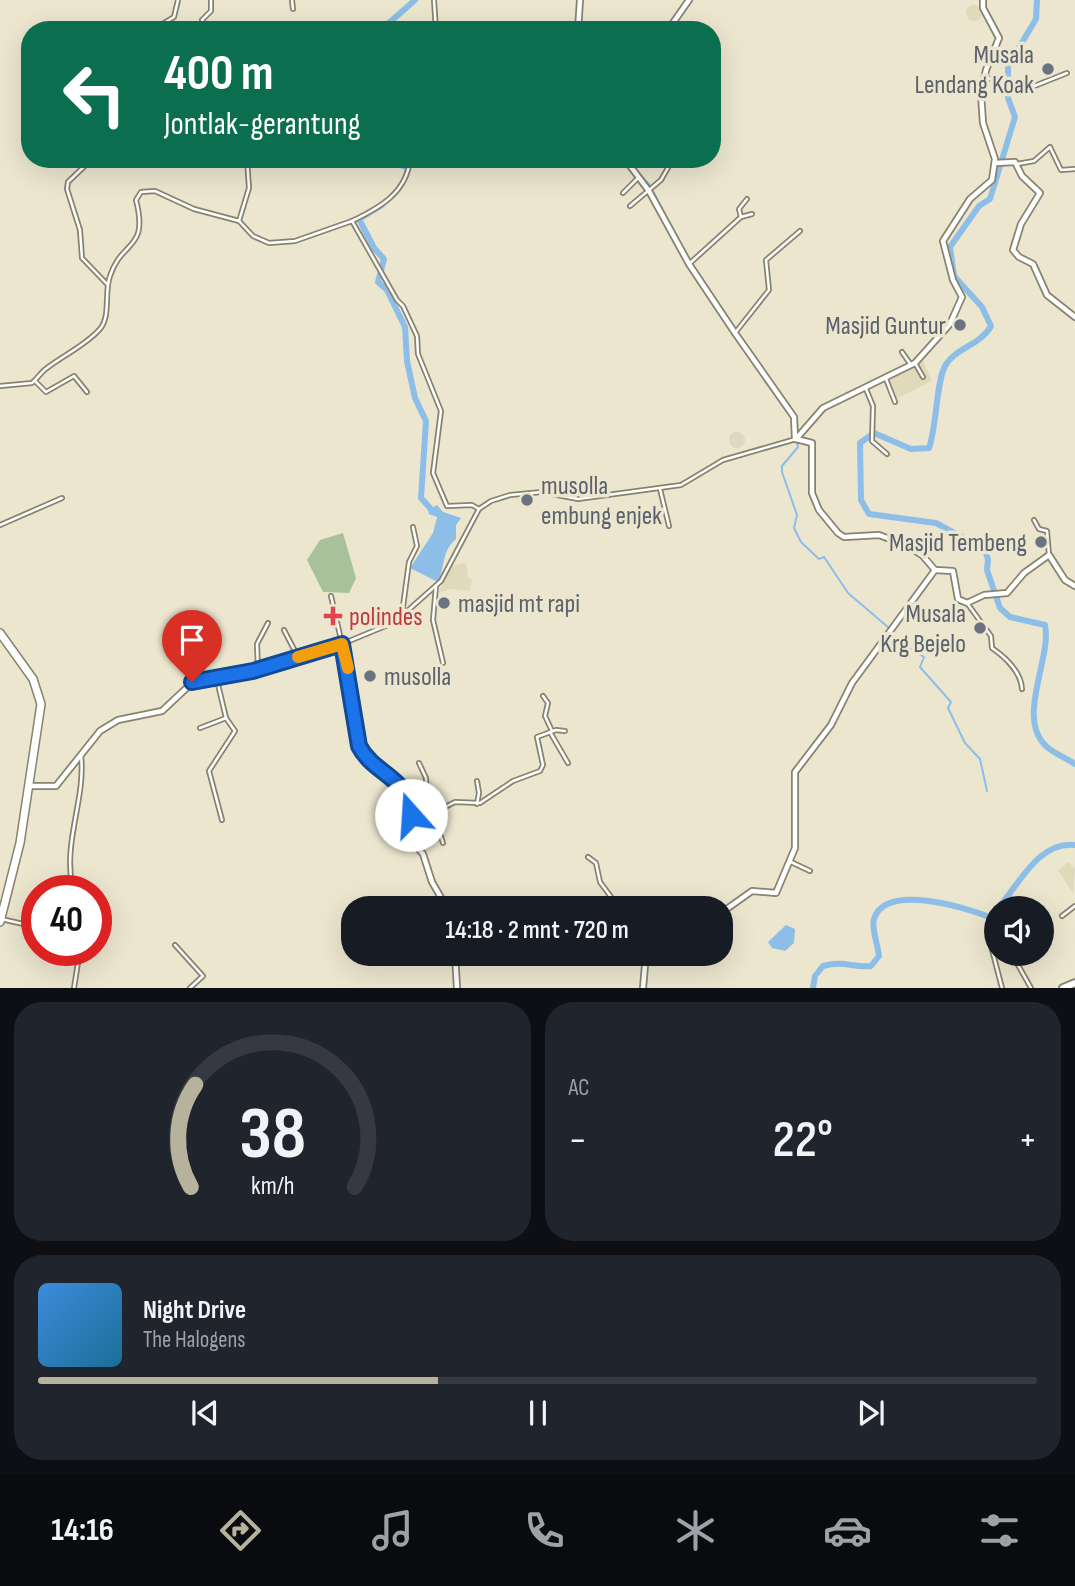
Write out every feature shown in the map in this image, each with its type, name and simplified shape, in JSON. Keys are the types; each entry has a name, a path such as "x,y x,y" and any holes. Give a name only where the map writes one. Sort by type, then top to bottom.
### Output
{"highway":[{"path":"0,633 33,679 39,694 41,713 15,870 1,920"}],"main road":[{"path":"1062,988 1075,983"}],"street":[{"path":"167,21 174,17 178,0"},
{"path":"203,21 211,11 211,0"},
{"path":"292,0 293,9"},
{"path":"434,0 435,21"},
{"path":"579,21 580,0"},
{"path":"674,21 689,0"},
{"path":"796,439 823,408 913,364 950,324 961,306 962,298 955,285 943,242 970,199 991,183 997,163 983,117 984,77 999,37 983,8 983,0"},
{"path":"984,77 1027,89 1067,73"},
{"path":"997,163 1032,162 1050,147 1061,170 1075,169"},
{"path":"1013,162 1022,176 1041,195 1021,224 1013,250 1019,257 1033,264 1047,295 1075,317"},
{"path":"83,168 68,182 67,189 80,230 82,258 107,284"},
{"path":"239,221 248,194 247,168"},
{"path":"0,386 24,386 35,381 46,368 100,328 106,314 107,284 119,257 137,239 141,224 136,200 141,192 155,191 194,209 239,221 253,236 269,243 295,241 352,221 380,207 399,190 409,168"},
{"path":"632,168 649,190 690,263 794,417 796,439"},
{"path":"630,206 654,186 667,168"},
{"path":"623,193 639,177"},
{"path":"741,217 739,209 747,198"},
{"path":"690,263 741,217 752,214"},
{"path":"352,221 403,306 417,336 418,354 441,411 433,453 435,479 447,506 472,505 479,509"},
{"path":"737,331 769,290 766,260 800,231"},
{"path":"902,352 923,377"},
{"path":"35,381 45,392 74,376 87,392"},
{"path":"886,379 895,402"},
{"path":"866,388 873,405 873,441 887,454"},
{"path":"30,786 52,787 60,783 81,752 110,724 162,711 193,682 258,669 342,644 390,625 436,586 450,568 479,509 496,498 542,492 579,499 660,489 685,484 737,454 796,439 812,443 812,494 819,510 838,533 847,537 879,535 906,545 922,555 935,570 953,571 958,598 967,603 991,636 992,648 1001,654 1021,679 1022,689"},
{"path":"660,489 669,526"},
{"path":"0,525 62,498"},
{"path":"1034,520 1039,528 1047,531 1049,555 1065,580 1075,586"},
{"path":"402,614 408,562 417,546 413,527"},
{"path":"967,603 992,594 1002,594 1028,569 1049,555"},
{"path":"733,904 752,891 775,894 790,862 797,832 795,772 831,724 852,683 935,570"},
{"path":"436,586 433,620 443,663"},
{"path":"331,596 359,746 368,760 402,785 411,815 410,838 423,854 432,882 440,896"},
{"path":"258,669 257,644 268,623"},
{"path":"284,630 298,657"},
{"path":"216,676 226,718 235,734 208,773 222,820"},
{"path":"543,696 548,703 545,716 568,763"},
{"path":"200,728 226,718"},
{"path":"411,815 429,810 435,812 455,802 477,804 513,781 541,770 536,738 551,731 565,731"},
{"path":"72,875 70,843 81,779 81,752"},
{"path":"419,763 426,778 429,810 443,844"},
{"path":"477,781 480,793 477,804"},
{"path":"588,857 596,863 600,882 610,896"},
{"path":"790,862 810,871"},
{"path":"1062,916 1075,906"},
{"path":"1,920 21,924"},
{"path":"175,945 203,975 190,988"},
{"path":"74,988 77,966"},
{"path":"456,966 457,988"},
{"path":"643,988 645,966"},
{"path":"996,966 1002,988"},
{"path":"1019,966 1031,988"}],"shaded area":[{"path":"974,5 980,7 980,19 974,21 968,19 966,13 968,7"},
{"path":"923,361 932,381 896,399 886,379"},
{"path":"734,432 740,432 745,440 743,446 734,448 729,443 729,437"},
{"path":"466,563 468,577 472,580 470,591 452,589 438,593 452,566"},
{"path":"1069,862 1075,869 1073,893 1058,870"}],"green space":[{"path":"343,533 356,578 349,593 323,592 307,560 320,540"}],"water":[{"path":"437,505 443,512 461,518 456,525 456,539 446,553 438,582 410,568 433,533 437,517 429,514 428,510"},
{"path":"786,925 795,929 794,943 785,951 772,948 768,942"}],"waterway":[{"path":"391,21 415,0"},
{"path":"1037,0 1036,19 1008,66 1008,98 1015,117 990,199 979,206 950,247 954,276 982,307 991,326 981,338 955,355 945,366 929,448 911,449 874,433 860,443 861,500 869,514 936,523 984,549 988,559 987,570 1000,608 1010,617 1045,625 1046,639 1034,705 1034,721 1038,735 1047,747 1075,764"},
{"path":"407,172 408,168"},
{"path":"638,173 649,184 680,243"},
{"path":"382,205 359,219 374,248 384,259 378,282 387,290 405,327 407,361 415,398 426,421 421,498 430,508"},
{"path":"691,263 711,293"},
{"path":"720,307 791,409"},
{"path":"797,441 798,447 782,466 797,515 794,528 801,542 819,559 824,557 848,593 889,628"},
{"path":"890,636 924,657 920,667 951,702 948,708 965,743 980,759 987,791"},
{"path":"1007,896 1040,857 1050,850 1075,845"},
{"path":"813,988 815,976 823,966 871,966 879,956 874,919 881,908 893,902 927,901 984,915"}],"slow traffic":[{"path":"298,657 321,648 342,644 348,668"}],"place":[{"name":"Musala Lendang Koak","path":"1048,69"},
{"name":"Masjid Guntur","path":"960,325"},
{"name":"musolla embung enjek","path":"527,500"},
{"name":"Masjid Tembeng","path":"1041,542"},
{"name":"masjid mt rapi","path":"444,603"},
{"name":"polindes","path":"333,616"},
{"name":"Musala Krg Bejelo","path":"980,628"},
{"name":"musolla","path":"370,676"}],"route":[{"path":"192,682 253,671 321,648 342,644 348,667 353,727 359,746 368,760 406,790 411,815"}]}
